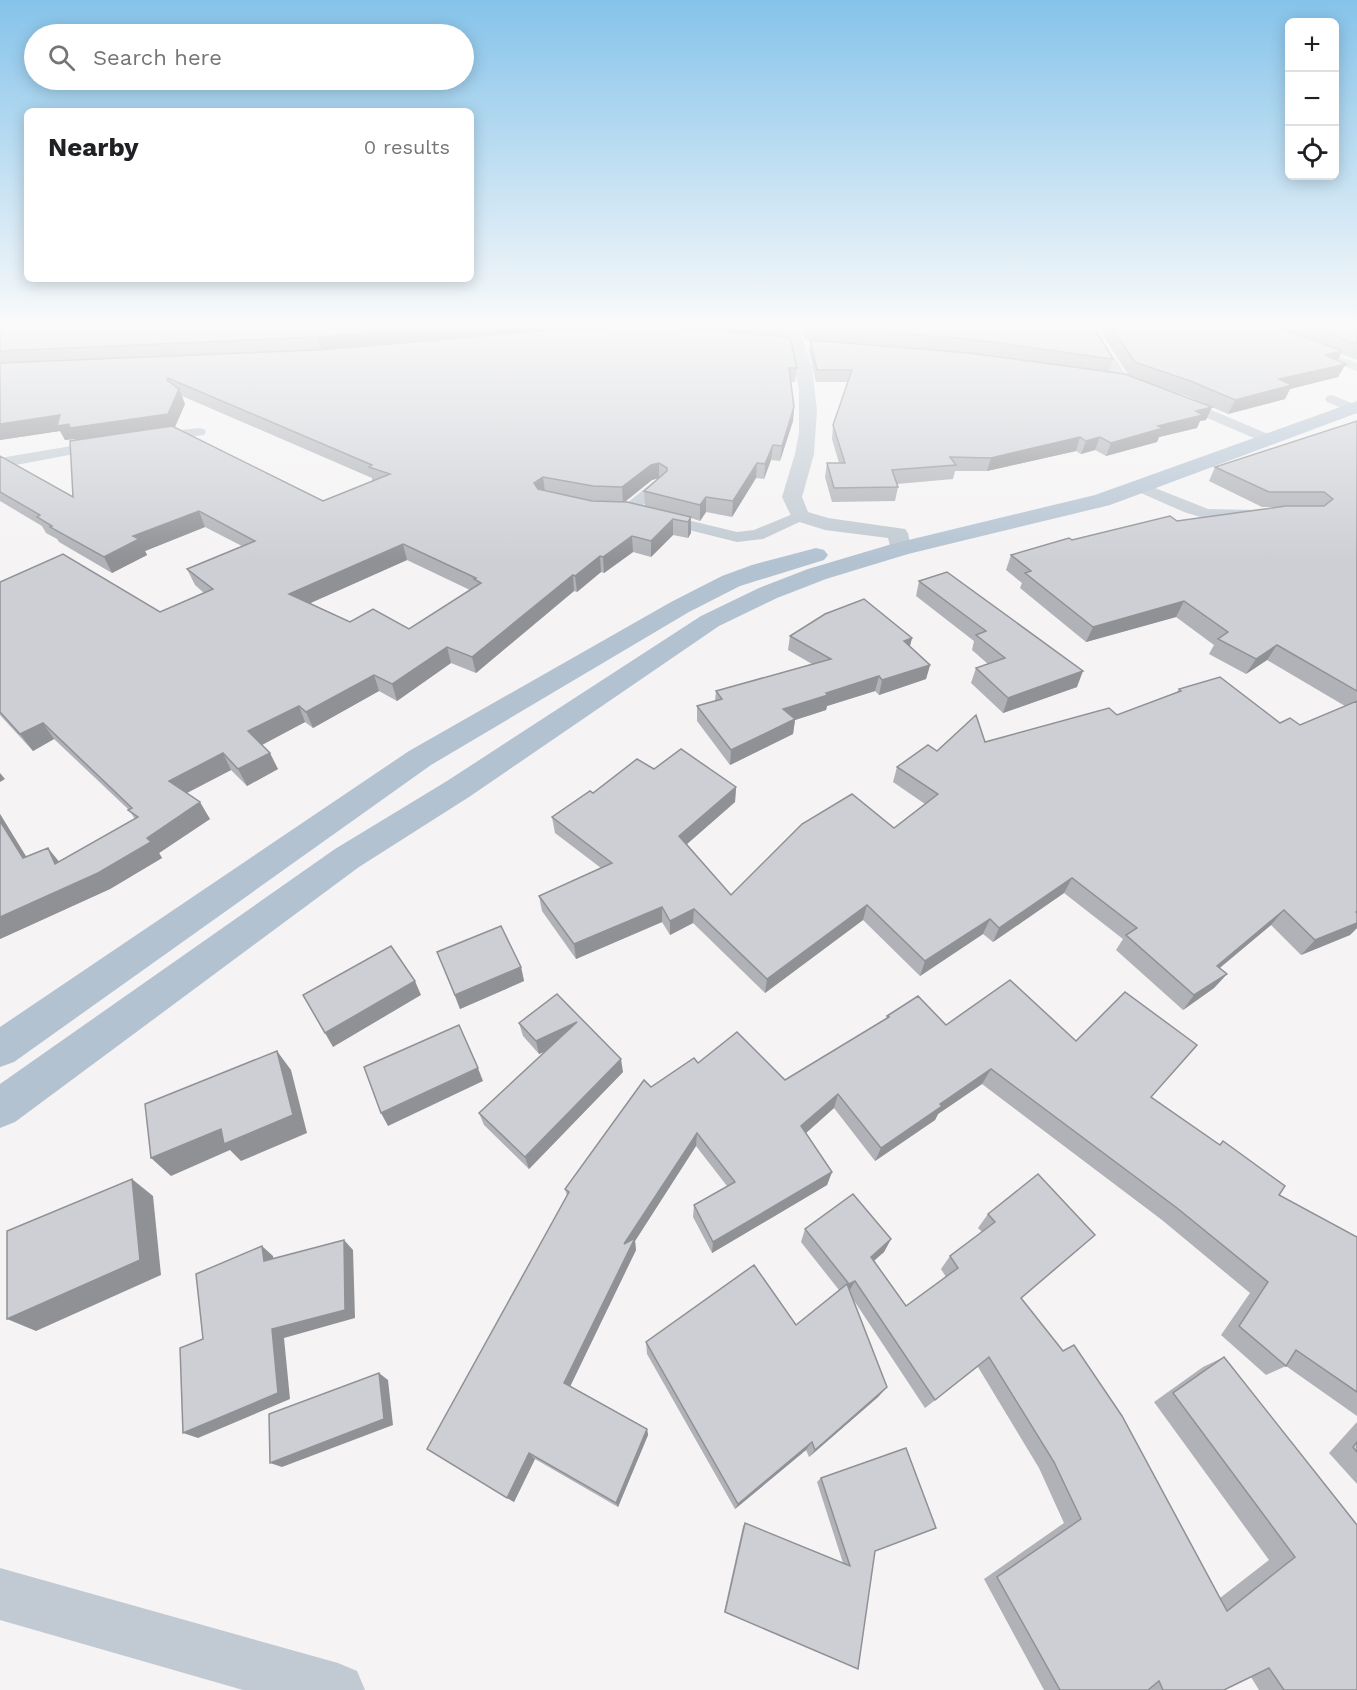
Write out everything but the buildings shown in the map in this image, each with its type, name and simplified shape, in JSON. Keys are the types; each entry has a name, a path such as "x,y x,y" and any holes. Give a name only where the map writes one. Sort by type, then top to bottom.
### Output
{"main road":[{"path":"0,1108 347,858 458,789 710,621 768,593 899,541 1258,435 1351,403"},
{"path":"0,1049 420,758 680,607 731,581 761,570 1090,503 1140,487 1258,435"}],"street":[{"path":"800,516 792,497 800,475 809,434 809,403"},
{"path":"1182,403 1258,435"},
{"path":"134,440 199,432"},
{"path":"0,463 113,443"},
{"path":"658,485 620,511 737,537 757,535 800,516 899,541"},
{"path":"1140,487 1207,514 1271,516"},
{"path":"0,1594 338,1690"}]}
